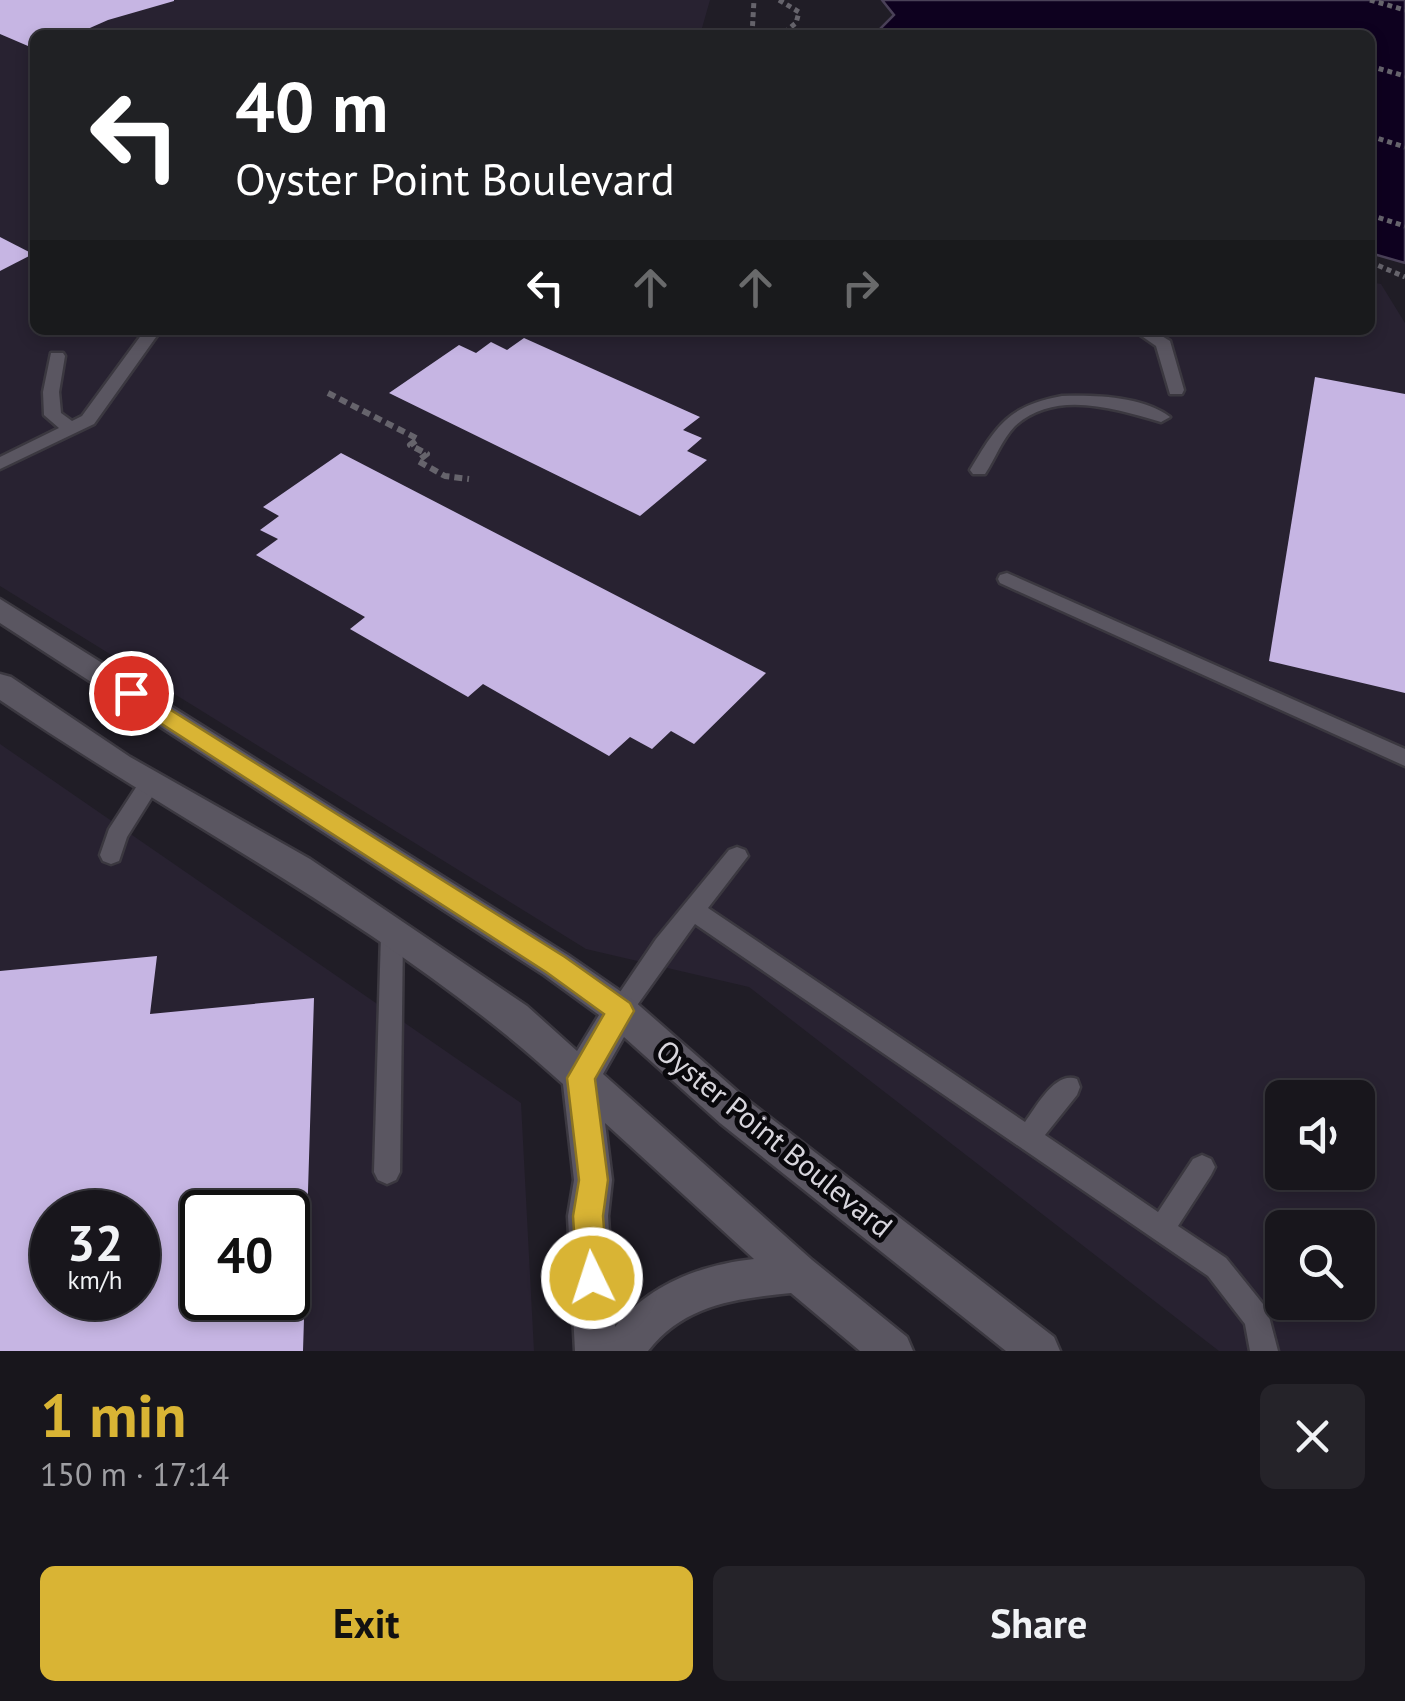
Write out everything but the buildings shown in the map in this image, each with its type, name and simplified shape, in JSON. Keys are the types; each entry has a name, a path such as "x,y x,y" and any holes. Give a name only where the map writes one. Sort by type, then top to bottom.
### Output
{"street":[{"name":"Oyster Point Boulevard","path":"0,609 556,965 620,1011 732,1112 1040,1351"},
{"path":"2,694 298,868 514,1017 798,1274 892,1351"},
{"path":"596,1351 588,1216 593,1180 581,1078 620,1011"},
{"path":"622,1351 660,1308 685,1292 726,1280 798,1274"}],"lane":[{"path":"0,464 88,420 150,335"},
{"path":"1149,335 1164,344 1176,390"},
{"path":"58,356 51,405 53,416 69,427"},
{"path":"979,470 1007,425 1024,412 1054,402 1129,403 1161,417"},
{"path":"1007,580 1405,758"},
{"path":"111,854 117,834 151,781"},
{"path":"620,1011 737,856"},
{"path":"694,910 1217,1266 1257,1318 1264,1351"},
{"path":"387,1172 392,935"},
{"path":"1028,1138 1068,1088"},
{"path":"1161,1229 1202,1166"}],"path":[{"path":"752,30 754,0"},
{"path":"778,0 799,12 796,23 788,30"},
{"path":"1370,0 1405,10"},
{"path":"1375,67 1405,76"},
{"path":"1375,138 1405,147"},
{"path":"1375,217 1405,226"},
{"path":"1375,264 1405,277"},
{"path":"328,393 418,439 410,445 427,454 418,461 444,476 469,480"}],"shaded area":[{"path":"0,0 710,0 701,30 30,30 30,335 1375,335 1375,283 1381,284 1405,323 1405,1351 1219,1351 749,987 586,949 0,586"},
{"path":"882,0 1405,0 1405,263 1375,254 1375,30 879,30 894,15"},
{"path":"0,744 521,1103 534,1351 0,1351"}],"route":[{"path":"131,693 556,965 620,1011 581,1078 593,1180 588,1216 592,1278"}]}
